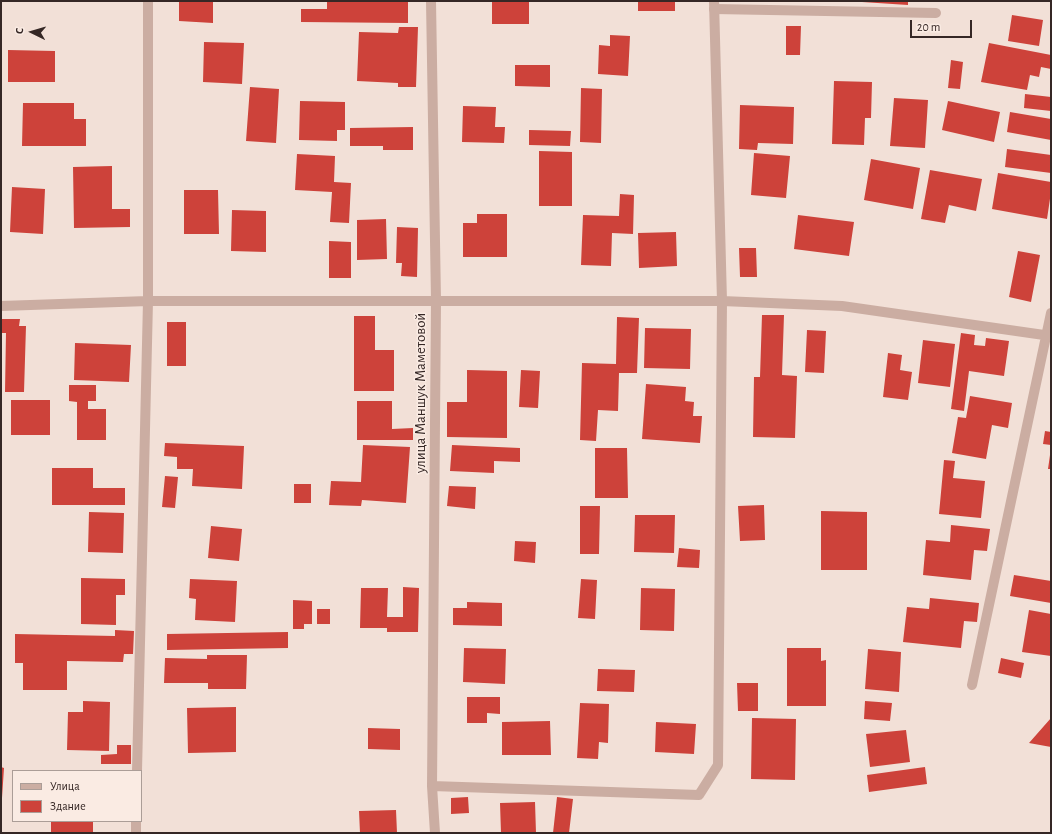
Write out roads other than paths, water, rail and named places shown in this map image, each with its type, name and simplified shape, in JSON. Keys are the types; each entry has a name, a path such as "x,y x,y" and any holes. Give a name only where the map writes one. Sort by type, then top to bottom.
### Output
{"street":[{"path":"138,770 148,301 148,1"},
{"name":"улица Маншук Маметовой","path":"431,1 436,301 432,786 435,833"},
{"path":"432,786 699,795 718,765 722,301 714,5 936,13"},
{"path":"1,306 148,301 722,301 842,306 1049,336"},
{"path":"972,685 1049,336 1051,313"},
{"path":"136,822 136,833"}]}
